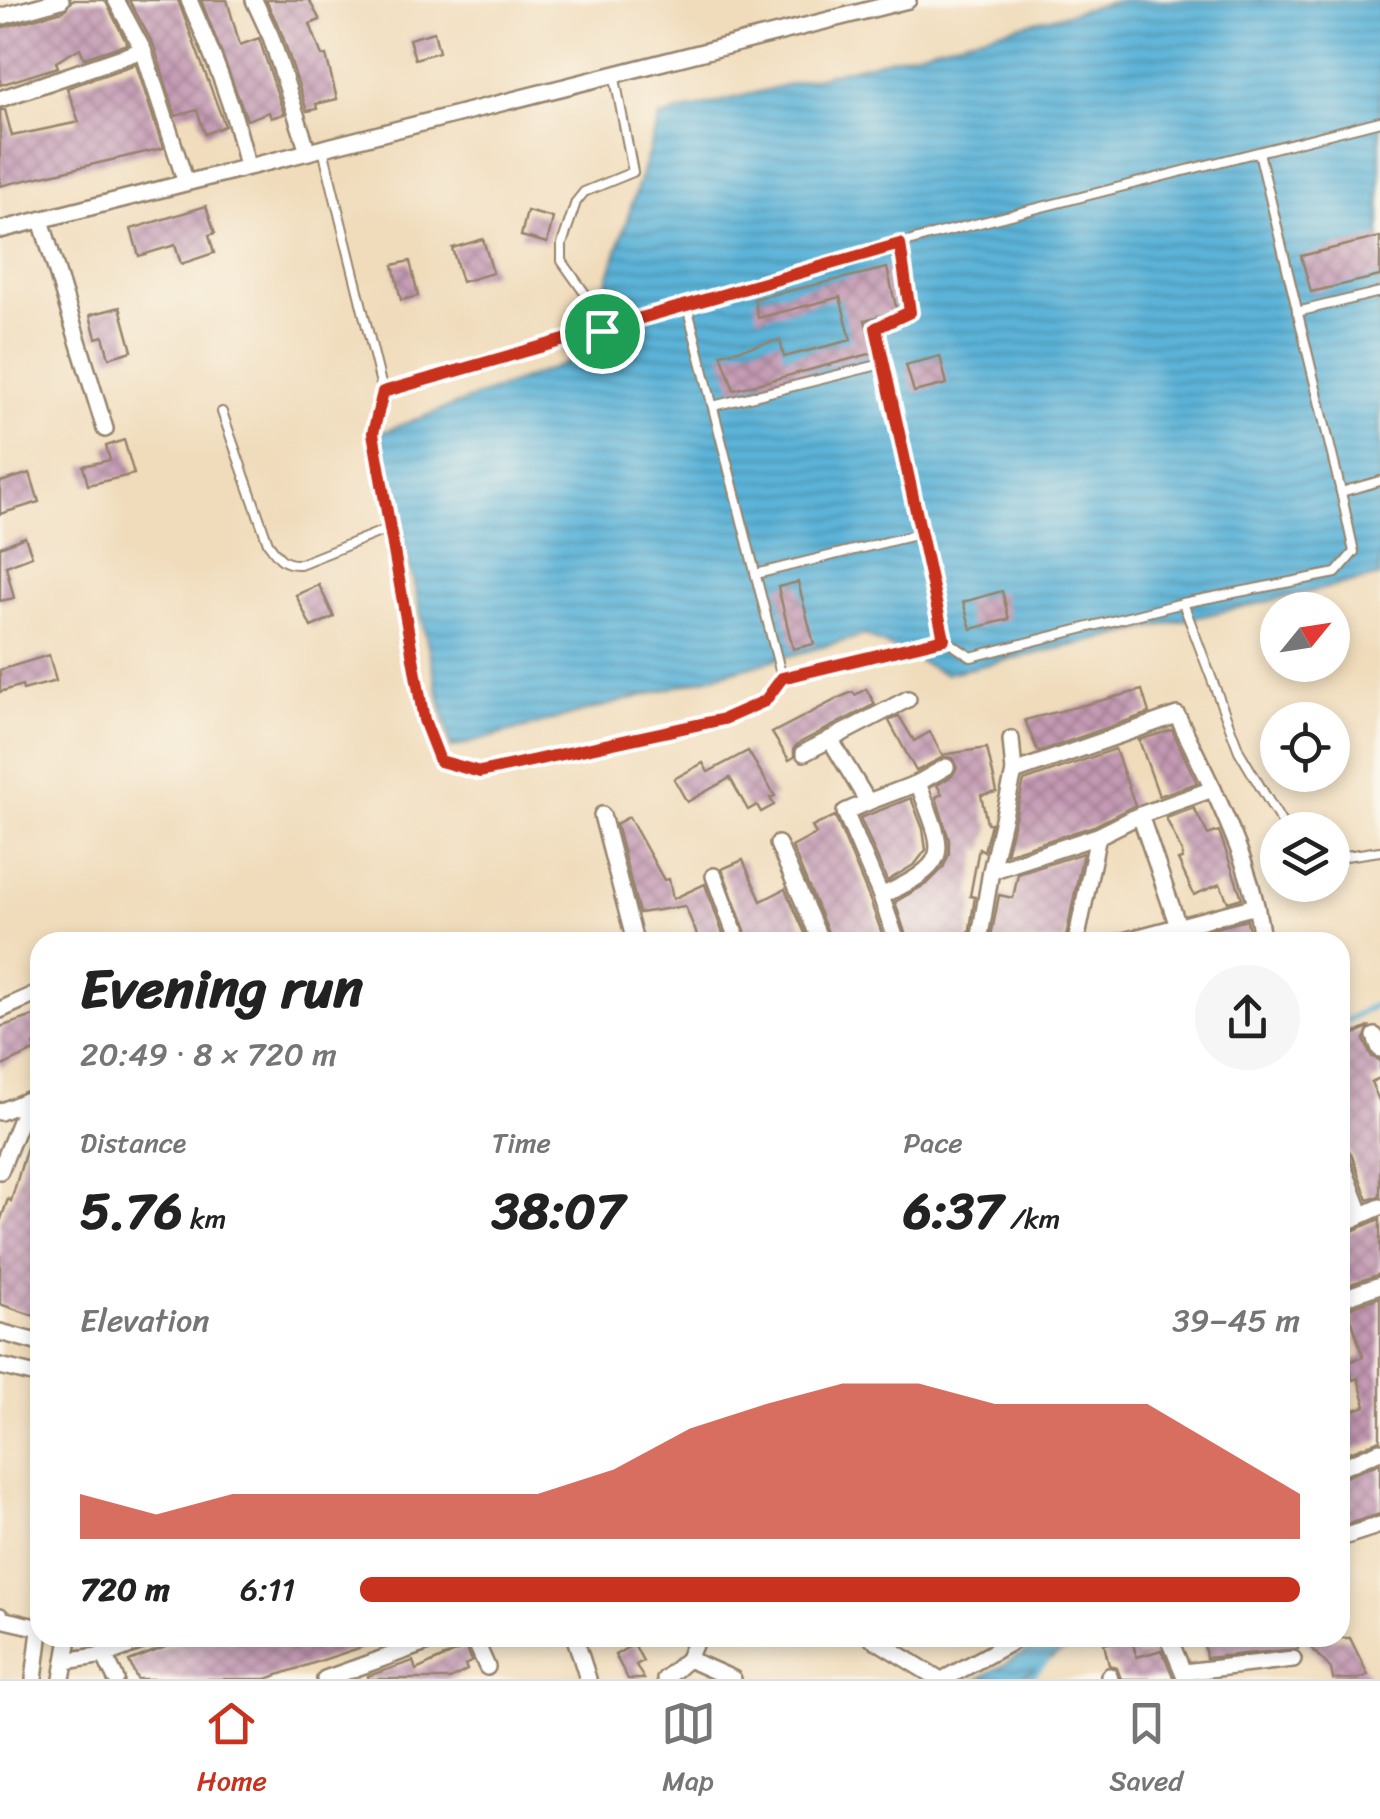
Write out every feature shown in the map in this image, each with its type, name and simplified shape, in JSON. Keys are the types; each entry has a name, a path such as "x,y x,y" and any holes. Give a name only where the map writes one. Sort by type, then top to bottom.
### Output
{"street":[{"path":"0,18 61,0"},
{"path":"116,0 142,50 186,180"},
{"path":"189,0 225,85 247,167"},
{"path":"254,0 316,150"},
{"path":"0,230 908,0"},
{"path":"0,99 142,50"},
{"path":"41,220 105,429"},
{"path":"804,753 908,699"},
{"path":"1014,772 1177,716 1233,833 1260,932"},
{"path":"830,739 868,802"},
{"path":"981,932 1014,772 1011,739"},
{"path":"893,932 846,812 946,767"},
{"path":"881,896 925,873 939,855 939,839 918,782"},
{"path":"991,871 1098,836 1140,815 1213,790"},
{"path":"602,815 632,932"},
{"path":"1140,815 1178,926"},
{"path":"1078,932 1098,836"},
{"path":"778,844 817,932"},
{"path":"714,876 734,932"},
{"path":"1156,932 1256,906"},
{"path":"0,1010 30,997"},
{"path":"0,1112 30,1100"},
{"path":"0,1171 30,1107"},
{"path":"1350,1186 1360,1214"},
{"path":"1350,1219 1380,1208"},
{"path":"1350,1295 1380,1284"},
{"path":"0,1332 30,1340"},
{"path":"0,1366 30,1374"},
{"path":"1350,1464 1380,1451"},
{"path":"1350,1535 1380,1525"},
{"path":"0,1618 30,1626"},
{"path":"34,1679 38,1647"},
{"path":"62,1679 67,1647"},
{"path":"64,1661 104,1655 126,1647"},
{"path":"325,1679 415,1647"},
{"path":"478,1647 487,1667"},
{"path":"578,1647 588,1679"},
{"path":"666,1679 688,1659 693,1647"},
{"path":"887,1647 941,1679 1002,1647"},
{"path":"1173,1647 1185,1675 1293,1659"},
{"path":"104,1655 116,1679"},
{"path":"688,1659 734,1679"}],"lane":[{"path":"602,331 592,302 562,261 562,244 576,202 584,192 633,172 614,73"},
{"path":"383,392 900,244 1380,121"},
{"path":"316,150 383,392 373,433 424,720 440,761 480,772 724,719 765,701 782,678 944,639"},
{"path":"900,244 910,312 876,328 944,639 971,657 1183,603 1336,573 1354,552 1259,152"},
{"path":"1297,312 1380,292"},
{"path":"687,306 782,678"},
{"path":"713,406 882,364"},
{"path":"222,412 268,543 278,558 288,564 300,564 390,528"},
{"path":"1341,492 1380,481"},
{"path":"756,574 923,533"},
{"path":"1183,603 1239,751 1275,812"},
{"path":"1350,855 1380,850"}],"water":[{"path":"1121,0 1380,0 1380,576 1309,592 1260,592 1260,603 945,674 865,635 451,748 380,433 583,357 660,117"},
{"path":"1036,1647 1071,1647 1018,1679 978,1679"}],"building":[{"path":"72,0 105,0 127,44 84,58 80,48 56,62 58,67 0,85 0,28 64,11"},
{"path":"129,0 178,0 225,126 205,134 197,110 176,116 154,46"},
{"path":"201,0 227,0 240,45 259,38 284,114 271,118 269,112 247,120"},
{"path":"266,0 309,0 320,20 310,24 322,56 326,55 337,99 316,104 317,109 307,111 282,34"},
{"path":"434,32 439,52 415,59 409,39"},
{"path":"136,64 163,148 0,186 0,110 5,110 12,136 79,122 67,88"},
{"path":"206,206 215,233 209,235 214,253 181,264 175,245 139,256 131,229"},
{"path":"527,211 553,218 547,243 521,236"},
{"path":"1380,237 1380,276 1311,292 1301,256"},
{"path":"483,239 493,273 462,282 452,248"},
{"path":"410,261 418,296 401,300 393,265"},
{"path":"887,268 897,311 865,320 873,353 734,390 721,354 780,340 784,357 851,340 840,297 758,318 754,299"},
{"path":"120,307 132,351 109,358 103,336 96,338 90,315"},
{"path":"940,356 947,384 914,392 906,365"},
{"path":"124,440 134,474 88,485 83,466 110,460 106,446"},
{"path":"30,473 39,502 0,514 0,482"},
{"path":"25,537 32,556 6,566 14,598 0,601 0,547"},
{"path":"798,582 814,644 793,649 778,587"},
{"path":"319,585 334,617 311,627 296,595"},
{"path":"1002,591 1009,619 971,629 963,602"},
{"path":"49,655 56,681 0,692 0,670"},
{"path":"866,689 875,704 799,743 789,760 772,733 843,696"},
{"path":"1142,690 1149,713 1038,752 1025,720"},
{"path":"899,716 914,741 930,732 942,755 987,748 997,792 981,795 987,823 991,823 984,851 979,848 970,896 975,897 970,932 905,932 895,902 928,883 943,868 949,854 949,840 936,797 942,794 937,785 957,768 952,758 945,756 916,771 889,721"},
{"path":"1172,730 1197,783 1159,796 1139,740"},
{"path":"1115,749 1135,805 1094,826 1006,854 1024,781"},
{"path":"748,751 775,796 770,798 774,805 761,812 757,805 748,810 730,778 687,802 674,779 703,763 708,772"},
{"path":"911,798 926,850 915,864 887,881 860,818"},
{"path":"1194,808 1208,835 1219,831 1242,898 1228,902 1220,884 1194,895 1178,860 1182,859 1182,852 1166,818"},
{"path":"835,816 881,932 828,932 792,847 816,834 812,827"},
{"path":"629,817 664,880 669,879 673,899 705,884 722,932 696,932 685,906 639,913 616,824"},
{"path":"1083,853 1067,932 992,932 999,895 1013,898 1018,874"},
{"path":"743,860 761,901 785,889 804,932 745,932 722,869"},
{"path":"1247,920 1249,932 1201,932"},
{"path":"30,1017 30,1053 0,1067 0,1027"},
{"path":"1369,1027 1364,1040 1372,1057 1380,1060 1380,1078 1371,1082 1380,1103 1380,1196 1368,1200 1350,1152 1350,1028 1354,1034"},
{"path":"30,1137 30,1314 0,1304 0,1222 8,1199 11,1201"},
{"path":"1380,1219 1380,1274 1350,1284 1350,1232"},
{"path":"1380,1297 1380,1440 1350,1452 1350,1412 1366,1406 1358,1378 1353,1380 1350,1369 1350,1361 1363,1357 1350,1307"},
{"path":"1380,1463 1380,1514 1350,1523 1350,1475"},
{"path":"1350,1638 1368,1675 1333,1679 1331,1669 1311,1647 1350,1647"},
{"path":"166,1647 362,1647 266,1679 137,1679 129,1661"},
{"path":"466,1647 472,1661 465,1665 467,1670 450,1679 368,1679 413,1661 416,1670"},
{"path":"636,1647 643,1661 636,1665 644,1679 628,1679 615,1655"},
{"path":"1105,1647 1134,1647 1137,1657 1162,1650 1174,1679 1121,1679 1117,1668 1109,1665"},
{"path":"1205,1647 1298,1647 1298,1649 1206,1658"}],"waterway":[{"path":"1350,1018 1380,1002"},
{"path":"1029,1679 1047,1660"}],"route":[{"path":"900,244 910,312 876,328 944,639 782,678 765,701 724,719 480,772 440,761 424,720 373,433 383,392 602,331 900,244"}]}
